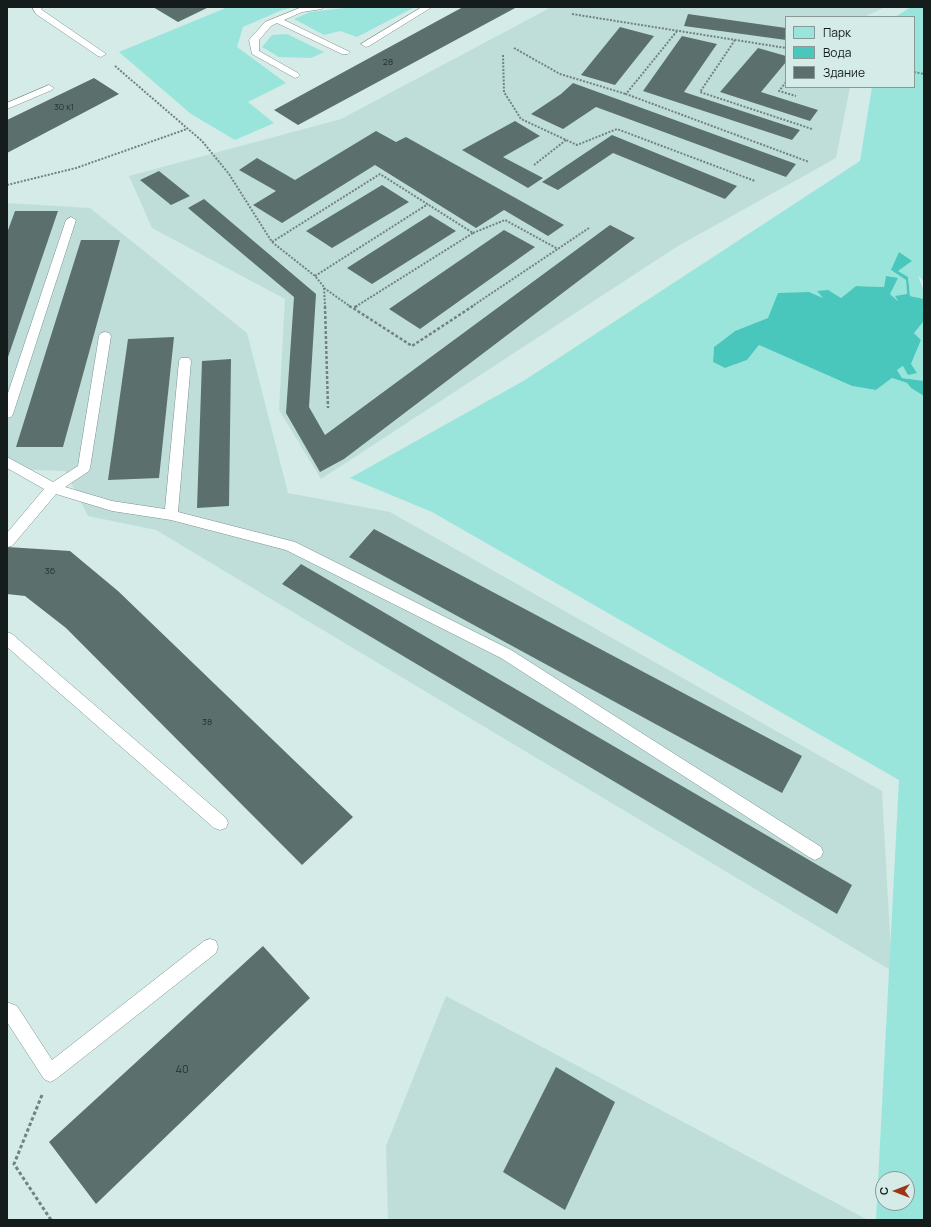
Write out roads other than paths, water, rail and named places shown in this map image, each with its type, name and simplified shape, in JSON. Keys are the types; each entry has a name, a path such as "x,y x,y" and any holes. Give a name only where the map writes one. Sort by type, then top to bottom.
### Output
{"lane":[{"path":"36,7 39,12 101,54"},
{"path":"295,75 255,52 254,40 268,24 300,10 319,7"},
{"path":"366,44 428,7"},
{"path":"277,20 345,52"},
{"path":"7,106 49,88"},
{"path":"7,414 71,220"},
{"path":"7,542 53,488 84,468 105,336"},
{"path":"171,515 185,361"},
{"path":"7,462 53,488 112,506 171,515 290,546 506,654 815,852"},
{"path":"7,638 220,823"},
{"path":"7,1011 11,1012 50,1073 210,947"}],"water":[{"path":"899,252 912,261 898,271 908,277 910,296 924,299 924,311 922,311 924,312 924,321 914,333 921,340 911,364 917,373 908,375 903,366 897,370 902,378 924,381 924,396 911,388 907,383 892,378 876,390 852,386 759,345 747,360 725,368 713,362 714,347 735,331 768,318 778,293 809,292 823,298 817,291 828,290 841,298 856,286 884,287 886,276 898,278 890,294 898,301 895,296 907,294 906,280 891,270"}]}
